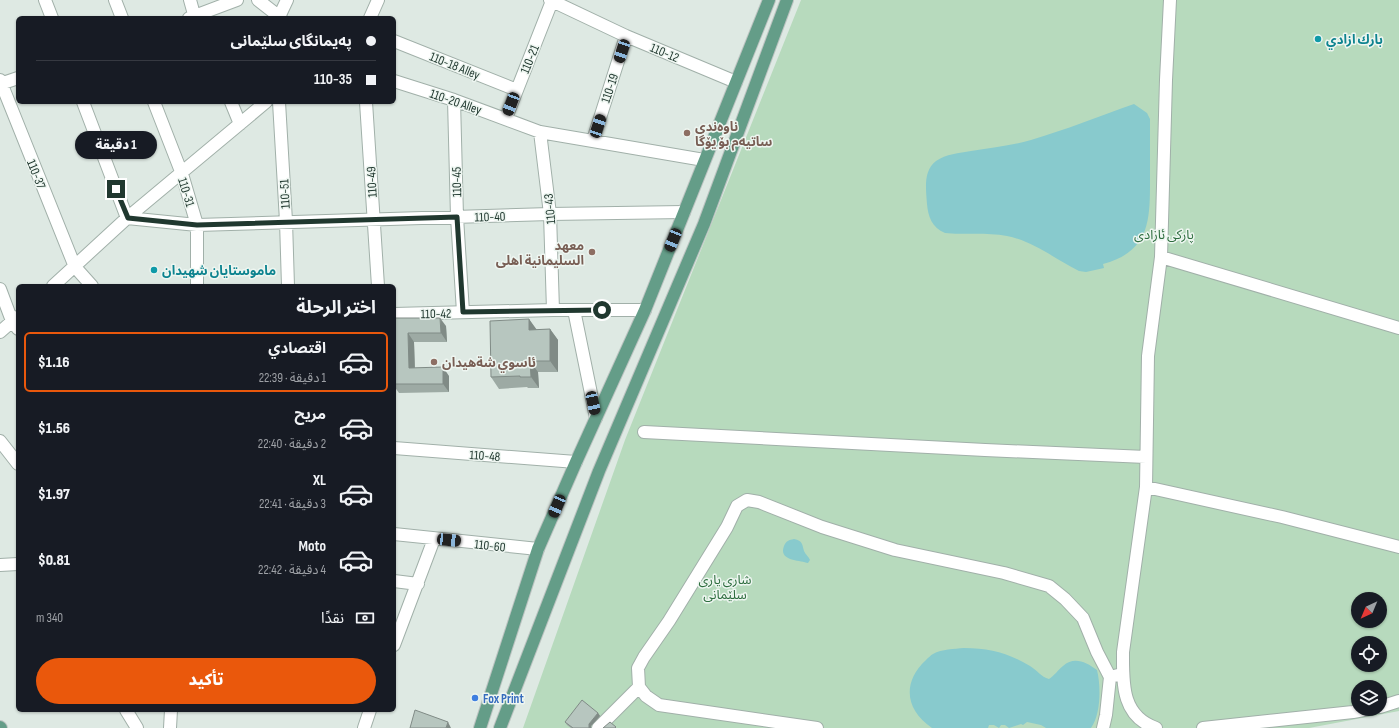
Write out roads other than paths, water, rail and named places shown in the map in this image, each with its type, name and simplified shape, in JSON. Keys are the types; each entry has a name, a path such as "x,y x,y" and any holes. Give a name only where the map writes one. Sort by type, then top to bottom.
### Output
{"main road":[{"path":"480,728 538,550 645,310 769,0"},
{"path":"501,728 599,471 704,224 787,0"},
{"path":"716,130 737,137"}],"street":[{"path":"45,0 51,16"},
{"path":"115,0 121,16"},
{"path":"190,0 193,16"},
{"path":"196,16 237,0"},
{"path":"258,0 279,16"},
{"path":"280,16 287,0"},
{"path":"371,16 378,0"},
{"name":"110-12","path":"551,0 626,36 736,82"},
{"name":"110-21","path":"506,118 551,0"},
{"path":"1156,728 1148,725 1138,717 1130,707 1124,692 1123,652 1146,487 1148,356 1161,257 1170,0"},
{"name":"110-19","path":"593,140 626,36"},
{"name":"110-18 Alley","path":"396,42 517,90"},
{"path":"0,83 16,79"},
{"name":"110-20 Alley","path":"396,82 506,118 540,132 704,160"},
{"name":"110-37","path":"0,83 75,267 90,284"},
{"name":"110-45","path":"454,100 457,217 463,312"},
{"path":"84,104 128,218"},
{"name":"110-31","path":"155,104 182,174 197,225 197,284"},
{"path":"231,104 240,124"},
{"path":"54,284 128,218 264,104"},
{"name":"110-51","path":"279,104 288,284"},
{"name":"110-49","path":"366,104 378,284"},
{"name":"110-43","path":"540,132 550,214 553,310"},
{"name":"110-40","path":"128,218 197,225 550,214 684,212"},
{"path":"1161,257 1399,328"},
{"path":"0,289 16,322 0,332"},
{"name":"110-42","path":"396,314 553,310 645,310"},
{"path":"574,310 596,418"},
{"path":"644,432 1146,457"},
{"path":"0,441 16,461"},
{"name":"110-48","path":"396,448 576,462"},
{"path":"1146,487 1282,517 1399,547"},
{"path":"817,728 659,705 646,696 639,687 638,668 644,657 673,614 727,527 737,506 747,500 759,502 822,527 895,550 1004,573 1049,586 1065,599 1083,618 1097,652 1110,677 1103,728"},
{"name":"110-60","path":"396,534 538,550"},
{"path":"396,640 434,539"},
{"path":"0,565 16,564"},
{"path":"396,581 418,584"},
{"path":"1110,677 1123,674"},
{"path":"598,728 639,687"},
{"path":"1387,704 1399,701"},
{"path":"127,712 137,728"},
{"path":"170,728 171,712"},
{"path":"364,728 369,712"},
{"path":"1203,728 1351,712"}],"water":[{"path":"1134,104 1147,113 1150,119 1150,192 1148,220 1139,242 1131,251 1119,258 1103,264 1104,268 1086,272 1079,271 1035,246 1017,238 991,234 945,233 934,225 928,208 926,181 929,170 936,161 953,154 1031,140"},
{"path":"794,539 802,543 810,560 808,563 791,559 784,555 783,551 785,544"},
{"path":"964,648 998,652 1030,666 1049,679 1071,661 1080,661 1093,667 1097,670 1099,700 1097,715 1091,728 1046,728 1041,725 1027,722 1023,725 1021,724 1009,728 1005,725 1001,725 999,728 994,725 989,725 988,728 932,728 916,713 912,704 910,686 913,677 918,668 933,654 944,650"}],"place":[{"name":"بارك ازادي","path":"1318,39"},
{"name":"ناوەندی ساتیەم بۆ یۆگا","path":"687,133"},
{"name":"معهد السلیمانیة اهلى","path":"592,252"},
{"name":"ماموستايان شهيدان","path":"154,270"},
{"name":"ئاسوي شةهيدان","path":"434,362"},
{"name":"Fox Print","path":"475,698"}],"park label":[{"name":"پارکی ئازادی","path":"1164,234"},
{"name":"شاری یاری سلێمانی","path":"725,586"}]}
